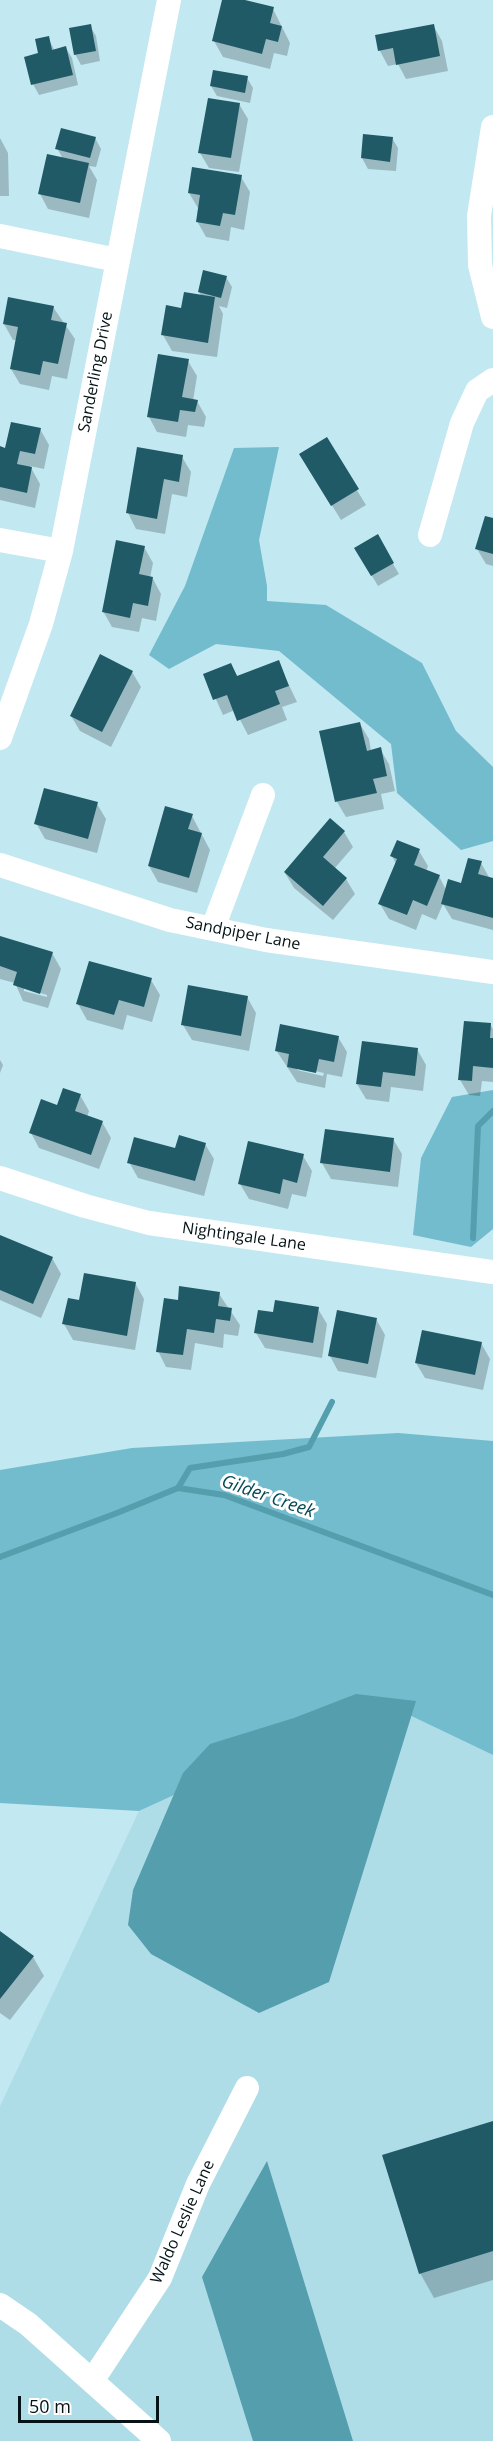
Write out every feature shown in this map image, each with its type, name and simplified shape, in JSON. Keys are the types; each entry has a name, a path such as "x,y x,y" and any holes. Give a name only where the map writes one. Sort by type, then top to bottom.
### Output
{"street":[{"name":"Sanderling Drive","path":"0,738 44,616 61,551 169,0"},
{"path":"493,127 478,216 480,265 493,317"},
{"path":"0,236 117,260"},
{"path":"430,535 462,423 477,391 493,380"},
{"path":"0,540 61,551"},
{"path":"213,928 263,795"},
{"name":"Sandpiper Lane","path":"0,865 138,910 266,940 493,972"},
{"name":"Nightingale Lane","path":"0,1178 85,1206 149,1222 493,1272"},
{"name":"Waldo Leslie Lane","path":"92,2381 160,2278 198,2184 247,2088"},
{"path":"0,2305 28,2324 159,2441"}],"shaded area":[{"path":"279,447 259,540 267,586 267,601 326,605 422,663 456,731 493,767 493,841 461,850 397,793 391,744 279,651 216,644 169,669 149,655 185,586 234,448"},
{"path":"493,1090 493,1229 471,1247 413,1235 421,1158 452,1097"},
{"path":"398,1433 493,1441 493,1755 380,1701 139,1811 0,1803 0,1470 132,1448"},
{"path":"356,1694 416,1701 329,1982 259,2013 151,1954 128,1925 133,1890 183,1773 210,1744 294,1718"},
{"path":"380,1701 493,1755 493,2441 0,2441 0,2106 139,1811"},
{"path":"267,2161 353,2441 253,2441 202,2277"}],"building":[{"path":"222,0 245,0 274,7 270,23 282,26 278,42 266,39 262,54 212,41"},
{"path":"91,24 96,51 74,55 69,28"},
{"path":"434,24 440,56 396,65 393,48 378,51 375,35"},
{"path":"49,36 52,50 66,46 73,75 31,85 24,57 38,53 35,39"},
{"path":"213,70 248,76 245,93 210,86"},
{"path":"208,98 240,103 231,158 198,153"},
{"path":"61,128 96,137 90,158 55,149"},
{"path":"363,134 393,137 390,162 361,158"},
{"path":"47,154 89,163 80,203 38,194"},
{"path":"192,167 242,175 235,215 223,213 220,226 196,222 200,195 188,193"},
{"path":"203,270 227,276 221,298 198,292"},
{"path":"184,292 215,297 208,343 161,335 166,305 181,308"},
{"path":"8,297 54,306 51,320 67,323 58,364 43,361 40,375 10,369 18,327 3,324"},
{"path":"158,354 189,359 182,397 198,400 195,412 180,410 178,422 147,417"},
{"path":"11,422 41,428 35,454 20,451 17,464 32,467 27,493 0,487 0,446 5,448"},
{"path":"327,437 359,489 331,506 299,454"},
{"path":"137,447 183,455 179,482 164,479 157,519 126,513"},
{"path":"485,516 493,518 493,554 475,549"},
{"path":"378,534 394,563 371,576 354,548"},
{"path":"116,540 145,546 139,574 153,577 148,606 133,603 130,618 102,612"},
{"path":"100,654 133,671 102,732 70,716"},
{"path":"279,660 289,686 275,691 280,704 237,721 227,695 213,700 203,674 231,663 237,676"},
{"path":"360,722 367,751 381,747 387,776 373,779 377,793 335,802 319,731"},
{"path":"44,788 98,802 88,839 34,824"},
{"path":"165,806 193,814 188,829 202,833 189,878 148,866"},
{"path":"330,818 345,831 323,857 347,878 323,906 284,872"},
{"path":"397,840 420,849 414,865 440,875 427,906 413,900 407,915 378,904 397,859 390,856"},
{"path":"468,858 482,861 478,874 493,878 493,918 441,904 448,879 461,883"},
{"path":"0,936 53,952 40,994 13,985 17,972 0,966"},
{"path":"89,961 152,978 144,1007 119,1000 114,1015 76,1004"},
{"path":"188,985 248,996 241,1036 181,1025"},
{"path":"464,1021 491,1023 490,1038 493,1038 493,1068 473,1066 472,1081 458,1080"},
{"path":"280,1024 339,1036 334,1062 319,1059 316,1073 287,1067 289,1054 275,1051"},
{"path":"362,1041 418,1048 415,1076 383,1072 381,1087 356,1084"},
{"path":"63,1088 81,1094 75,1111 103,1121 91,1155 29,1133 41,1099 57,1105"},
{"path":"325,1129 394,1138 390,1172 320,1163"},
{"path":"179,1135 206,1143 195,1181 127,1163 134,1137 175,1148"},
{"path":"248,1141 304,1154 297,1183 283,1179 280,1194 238,1184"},
{"path":"0,1235 53,1257 33,1304 0,1290"},
{"path":"84,1273 136,1282 127,1336 62,1324 68,1298 79,1300"},
{"path":"179,1286 220,1292 218,1306 232,1308 230,1321 216,1319 214,1333 187,1329 183,1355 156,1352 164,1298 178,1300"},
{"path":"275,1300 319,1307 313,1343 254,1333 258,1310 273,1312"},
{"path":"337,1310 377,1318 368,1364 328,1356"},
{"path":"422,1330 482,1342 475,1375 415,1363"},
{"path":"0,1931 34,1956 0,1999"},
{"path":"493,2121 493,2251 419,2274 382,2155"}],"waterway":[{"path":"473,1238 478,1126 493,1111"},
{"path":"178,1488 190,1468 283,1454 309,1447 332,1402"},
{"name":"Gilder Creek","path":"0,1557 178,1488 224,1495 493,1595"}]}
